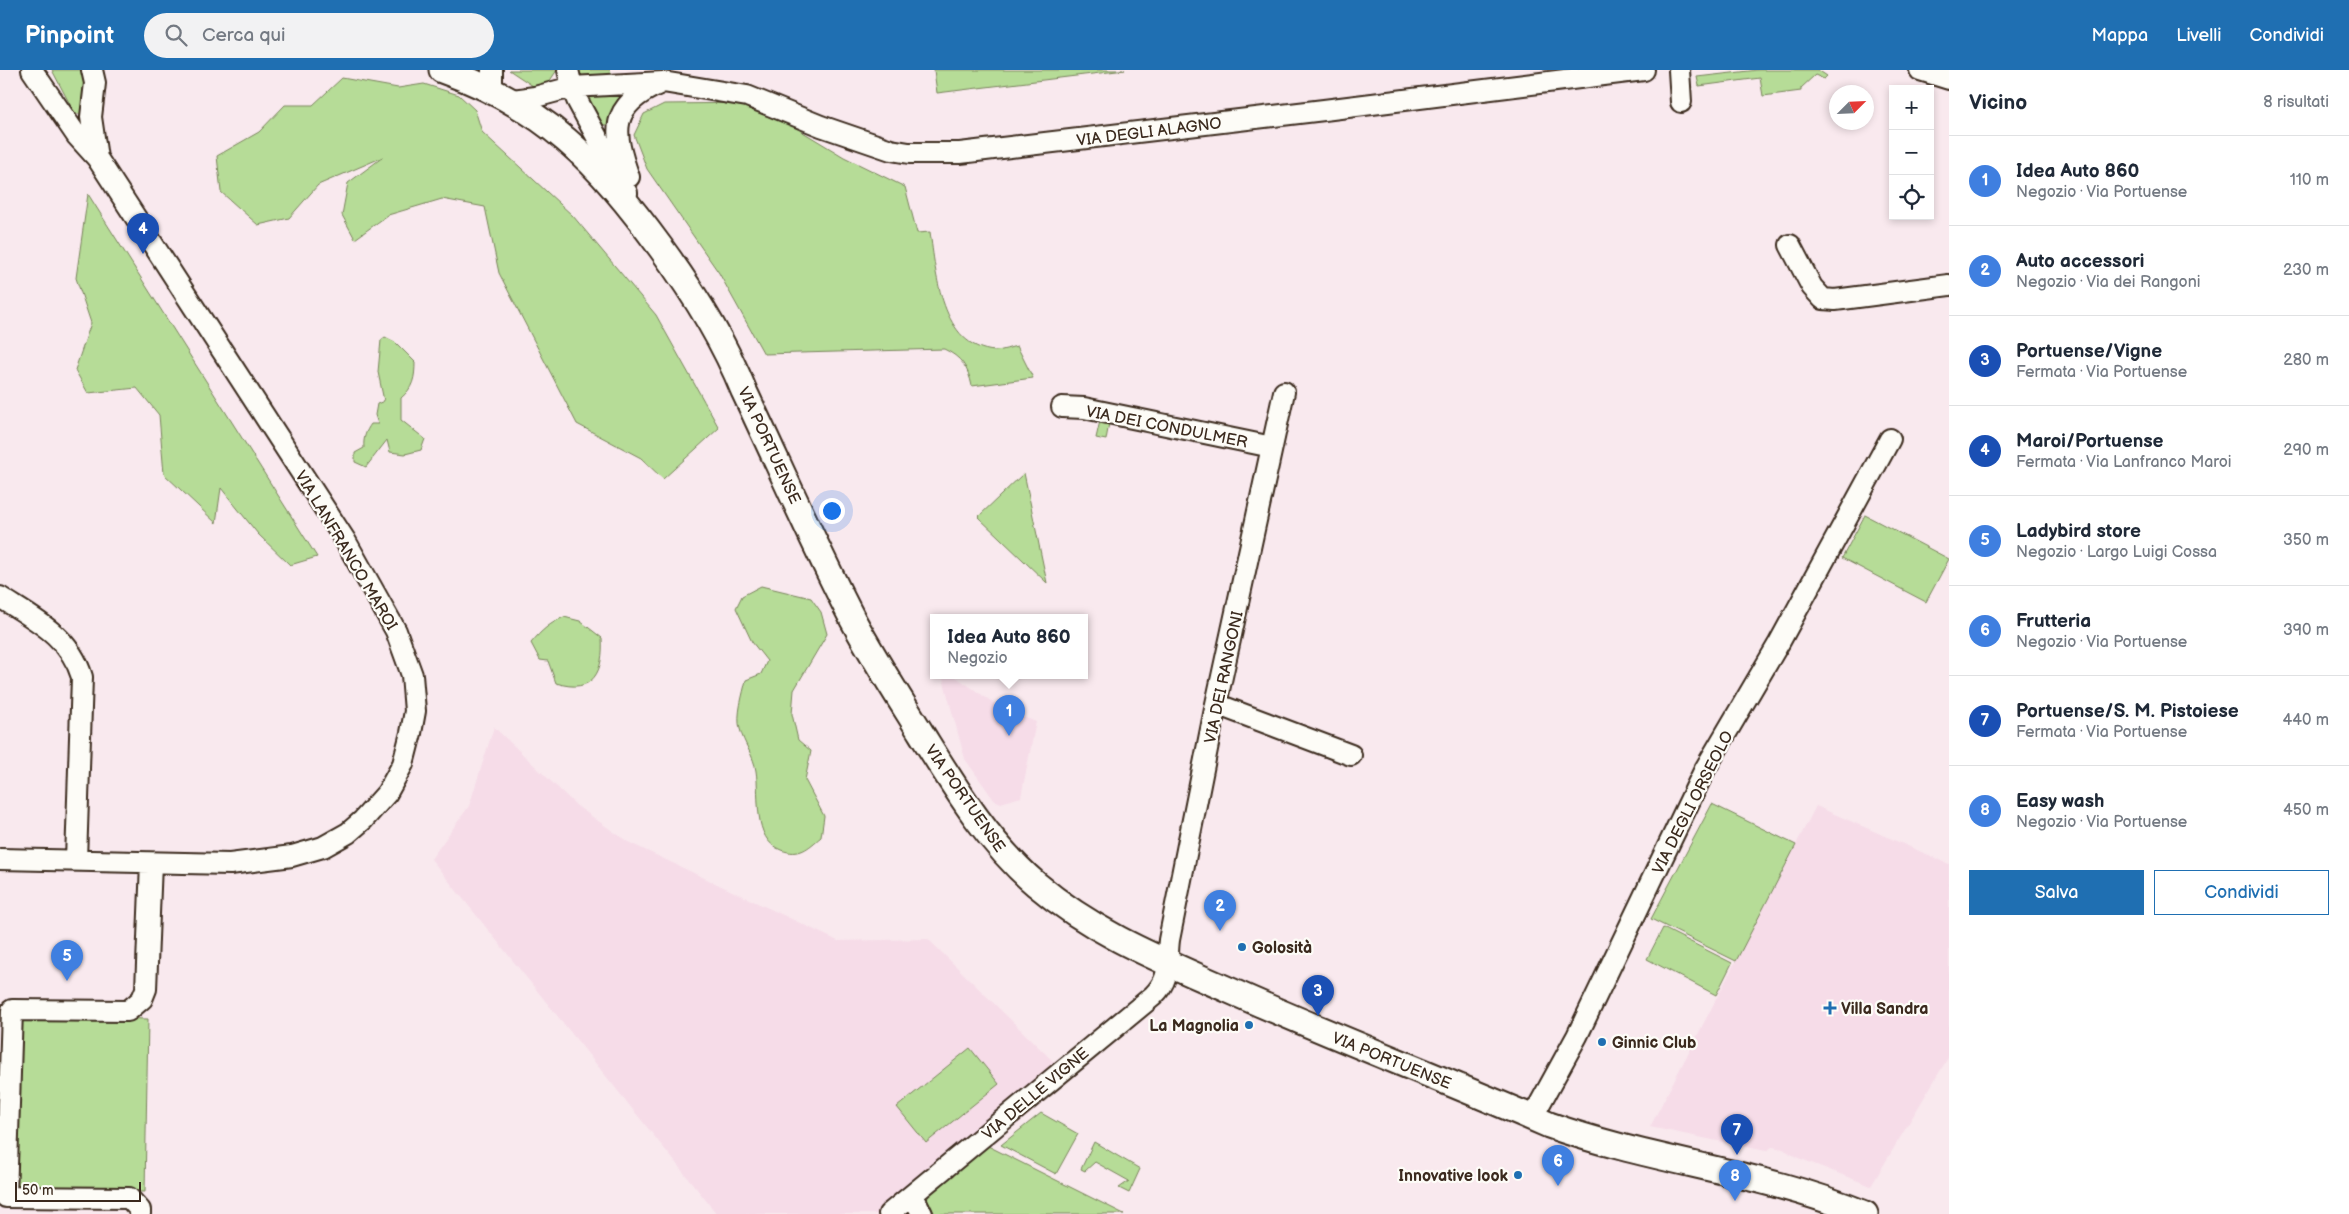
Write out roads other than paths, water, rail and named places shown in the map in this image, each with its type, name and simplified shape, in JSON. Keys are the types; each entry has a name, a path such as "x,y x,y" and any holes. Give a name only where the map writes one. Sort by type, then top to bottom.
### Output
{"main road":[{"name":"VIA PORTUENSE","path":"442,70 499,86 583,154 641,219 712,323 730,357 744,392 854,620 930,747 972,812 988,833 1026,875 1062,904 1107,935 1168,964 1302,1023 1532,1118 1590,1139 1794,1188 1865,1214"}],"street":[{"path":"620,70 663,82"},
{"name":"VIA DEGLI ALAGNO","path":"499,86 542,95 570,78 663,82 747,96 822,126 891,150 909,153 952,153 1324,110 1644,70"},
{"path":"1679,70 1681,102"},
{"path":"1920,70 1949,79"},
{"name":"VIA LANFRANCO MAROI","path":"0,859 230,864 292,856 323,847 348,833 388,793 403,764 412,733 415,711 412,675 396,631 345,540 97,158 77,136 33,71"},
{"name":"VIA LANFRANCO MAROI","path":"97,74 91,117 97,158"},
{"path":"570,78 587,120 641,219"},
{"path":"641,219 636,193 619,147 618,126 623,112 632,101 640,94 663,82"},
{"path":"1790,245 1808,281 1823,299 1835,300 1949,285"},
{"name":"VIA DEI RANGONI","path":"1168,964 1169,940 1216,704 1284,392"},
{"name":"VIA DEI CONDULMER","path":"1062,407 1084,408 1272,447"},
{"name":"VIA DEGLI ORSEOLO","path":"1532,1118 1577,1036 1705,770 1779,643 1890,439"},
{"path":"0,597 61,639 77,660 80,669 82,677 76,860"},
{"path":"1216,704 1351,755"},
{"path":"140,1214 140,1210 129,1198 6,1197 4,1100 12,1010 128,1011 142,999 146,989 151,863"},
{"name":"VIA DELLE VIGNE","path":"889,1214 1153,996 1164,984 1168,964"},
{"path":"913,1195 922,1214"}],"place":[{"name":"Maroi/Portuense","path":"143,254"},
{"name":"Idea Auto 860","path":"1009,736"},
{"name":"Auto accessori","path":"1220,931"},
{"name":"Golosità","path":"1242,947"},
{"name":"Ladybird store","path":"67,981"},
{"name":"Villa Sandra","path":"1830,1008"},
{"name":"Portuense/Vigne","path":"1318,1016"},
{"name":"La Magnolia","path":"1249,1025"},
{"name":"Ginnic Club","path":"1602,1042"},
{"name":"Portuense/S. M. Pistoiese","path":"1737,1155"},
{"name":"Innovative look","path":"1518,1175"},
{"name":"Frutteria","path":"1558,1186"},
{"name":"Easy wash","path":"1735,1201"}]}
